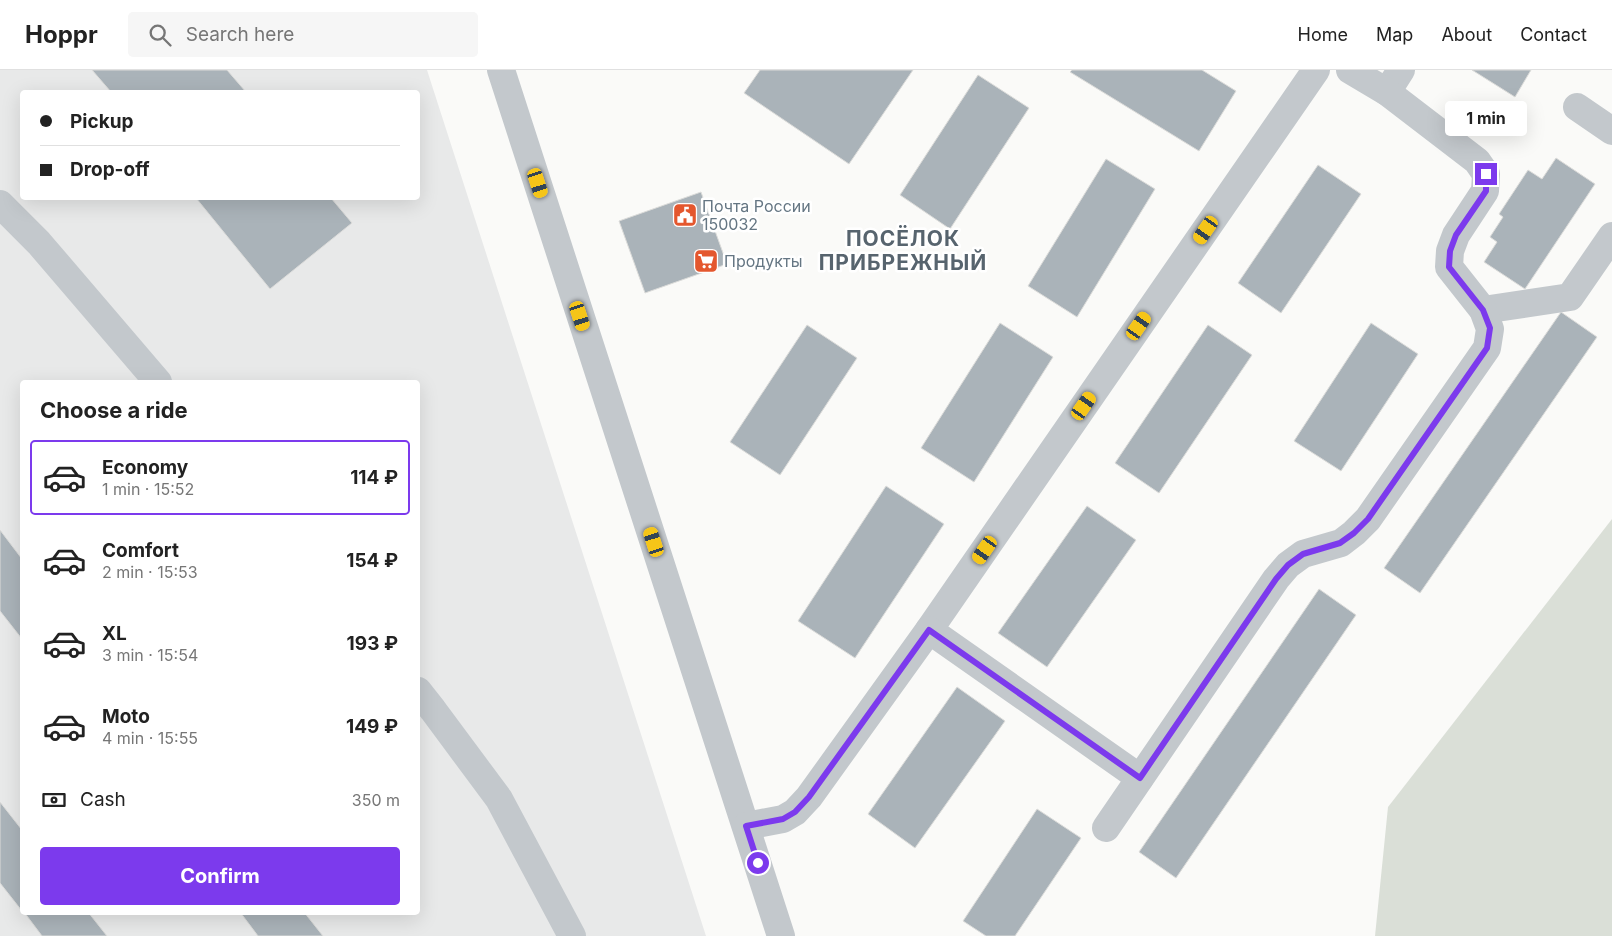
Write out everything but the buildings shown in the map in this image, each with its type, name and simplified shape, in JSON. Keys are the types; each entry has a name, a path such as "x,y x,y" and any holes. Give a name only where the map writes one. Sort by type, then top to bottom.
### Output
{"street":[{"path":"501,70 781,936"},
{"path":"746,826 783,819 795,812 809,797 929,630 1316,70"},
{"path":"1106,828 1276,579 1288,565 1303,554 1340,543 1354,533 1368,519 1487,348 1490,328 1483,310 1449,267 1450,251 1456,235 1486,191 1486,174 1477,161 1394,81 1350,70"},
{"path":"1577,107 1612,131"},
{"path":"0,204 39,243 156,380"},
{"path":"1483,310 1570,296 1612,236"},
{"path":"929,630 1140,778"},
{"path":"420,694 499,799 572,936"}],"shaded area":[{"path":"0,70 427,70 706,936 0,936"},
{"path":"1612,519 1612,936 1375,936 1388,807"}],"place":[{"name":"Почта России 150032","path":"685,215"},
{"name":"Продукты","path":"706,261"}],"district":[{"name":"ПОСЁЛОК ПРИБРЕЖНЫЙ","path":"903,250"}],"route":[{"path":"758,863 746,826 783,819 795,812 809,797 929,630 1140,778 1276,579 1288,565 1303,554 1340,543 1354,533 1368,519 1487,348 1490,328 1483,310 1449,267 1450,251 1456,235 1486,191 1486,174"}]}
